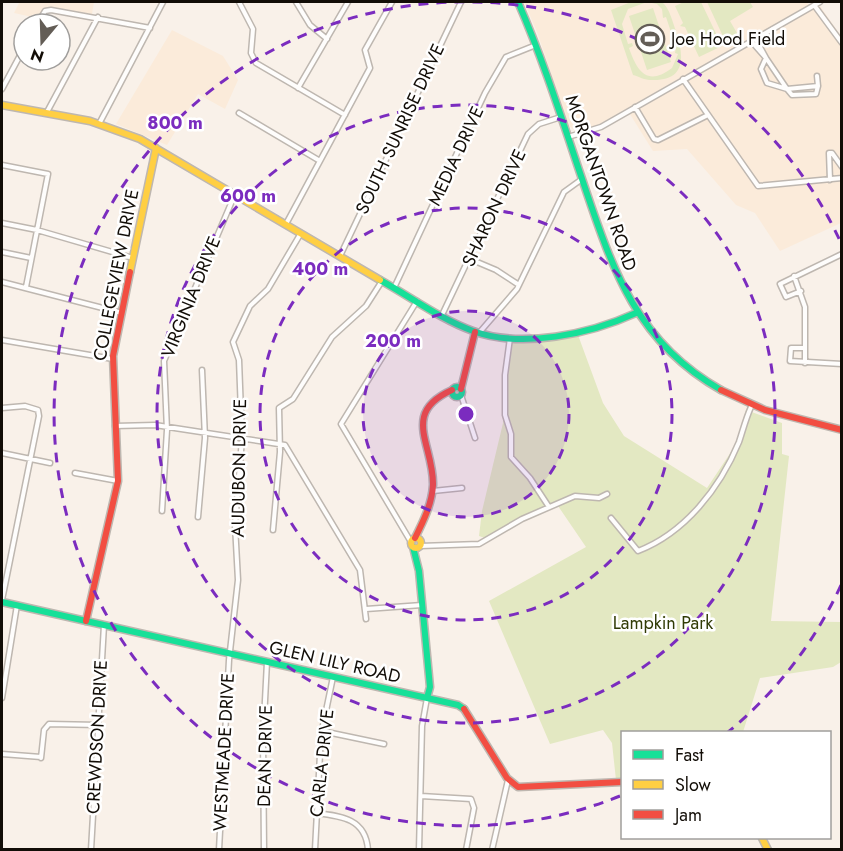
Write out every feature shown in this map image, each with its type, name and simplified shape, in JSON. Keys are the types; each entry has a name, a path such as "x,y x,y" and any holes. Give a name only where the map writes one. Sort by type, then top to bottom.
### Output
{"street":[{"path":"99,124 163,2"},
{"path":"239,2 253,29 251,53 254,60 345,115"},
{"path":"296,2 310,25 327,39"},
{"path":"298,88 348,2"},
{"path":"286,224 370,68 365,57 366,48 392,2"},
{"name":"SOUTH SUNRISE DRIVE","path":"340,256 460,2"},
{"name":"MORGANTOWN ROAD","path":"518,2 537,45 610,261 636,313 666,349 716,389 751,407 785,418 842,430"},
{"path":"568,137 601,127 820,2"},
{"path":"814,5 842,44"},
{"path":"44,12 57,10 69,12"},
{"path":"72,13 150,28"},
{"path":"47,112 98,17"},
{"path":"753,40 787,89 795,96 817,93 817,76"},
{"name":"MEDIA DRIVE","path":"394,288 485,93 506,57 537,45"},
{"path":"766,58 761,69 762,75 771,86 787,89 818,86"},
{"path":"2,89 12,70"},
{"path":"683,79 758,186 842,178"},
{"path":"780,87 782,82"},
{"path":"2,105 47,112 99,124 132,135 394,288 477,332 510,337 585,330 616,323 636,313"},
{"path":"635,107 654,139 658,140 708,115"},
{"path":"239,113 320,161"},
{"name":"SHARON DRIVE","path":"442,315 528,134 539,124 561,117"},
{"name":"COLLEGEVIEW DRIVE","path":"86,621 118,481 113,359 156,148"},
{"path":"830,180 829,153 832,153 842,167"},
{"path":"2,165 48,174 26,287"},
{"path":"475,438 457,392 477,332 519,285 564,192 582,179"},
{"name":"VIRGINIA DRIVE","path":"162,511 167,427 164,358 235,194"},
{"path":"2,223 37,230 133,258"},
{"name":"AUDUBON DRIVE","path":"230,654 238,580 236,525 242,437 239,360 233,339 250,306 268,289 301,233"},
{"path":"2,252 31,258"},
{"path":"801,291 786,297 780,286 781,282 842,255"},
{"path":"470,259 496,270 519,285"},
{"path":"794,276 806,307 805,363"},
{"path":"273,530 280,406 293,399 332,337 366,306 382,281"},
{"path":"2,282 122,313"},
{"path":"417,301 341,424 417,542"},
{"path":"510,337 505,385 505,415 511,434 511,457 530,478 549,507"},
{"path":"2,340 113,359"},
{"path":"805,348 791,348 789,359 794,363 842,364"},
{"path":"198,517 204,432 202,370"},
{"path":"419,849 422,726 430,687 417,542 432,491 433,477 422,421 432,399 444,393 457,392"},
{"path":"2,408 30,406 38,410 39,419 2,601"},
{"path":"610,518 638,551 652,546 678,530 697,511 730,460 751,407"},
{"path":"115,426 167,427 242,437 279,443 290,451 358,567 366,619"},
{"path":"2,453 50,464"},
{"path":"75,472 118,481"},
{"path":"432,491 462,488"},
{"path":"417,542 479,544 575,496 599,498 607,494"},
{"name":"GLEN LILY ROAD","path":"2,601 458,705 468,712 508,780"},
{"path":"2,698 17,605"},
{"path":"366,609 422,605"},
{"name":"CREWDSON DRIVE","path":"91,849 104,625"},
{"name":"WESTMEADE DRIVE","path":"219,849 230,654"},
{"name":"DEAN DRIVE","path":"264,849 263,739 267,662"},
{"name":"CARLA DRIVE","path":"315,849 322,731 333,677"},
{"path":"2,754 41,757 44,730 49,724 99,725"},
{"path":"322,731 384,744"},
{"path":"492,849 508,780 523,788 621,782"},
{"path":"421,796 471,799 474,808 466,849"},
{"path":"316,813 345,818 356,823 366,835 368,849"}],"shaded area":[{"path":"16,2 94,2 92,14 48,7 43,12 14,12 19,3"},
{"path":"524,2 807,2 809,5 598,125 575,131 569,126 537,32"},
{"path":"818,3 841,36 841,223 780,251 755,213 736,205 687,149 653,151 628,111"},
{"path":"172,30 223,56 238,80 225,109 198,94 167,145 116,124"}],"green space":[{"path":"631,2 647,2 662,2 669,12 681,49 680,66 677,72 671,77 648,80 633,75 611,10","holes":["647,2 657,4 662,9 663,18 666,17 676,47 675,53 678,54 672,68 663,74 650,76 644,74 636,64 629,48 633,46 632,43 628,44 622,24 628,9"]},
{"path":"684,2 701,2 722,46 699,57 685,27 680,26 683,23 675,6"},
{"path":"707,2 750,2 753,7 730,21 741,40 728,47"},
{"name":"Joe Hood Field","path":"653,8 671,62 647,70 629,16"},
{"name":"Lampkin Park","path":"578,335 603,403 624,436 707,488 735,446 746,410 782,423 782,454 789,456 771,621 841,622 841,662 833,667 760,678 743,731 621,731 621,780 616,780 612,743 603,730 550,744 489,601 586,547 556,503 485,538 479,536 482,511 503,423 502,390 507,340"}],"traffic: fast":[{"path":"518,2 535,43 602,236 628,295 645,322 666,347 691,370 721,390"},
{"path":"380,280 449,320 473,331 513,339 556,337 577,333 636,313"},
{"path":"457,387 461,388 462,392 461,396 457,397 453,396 452,392 453,388 457,387"},
{"path":"413,547 419,571 430,687 427,698"},
{"path":"2,602 458,705 464,709"}],"traffic: slow":[{"path":"2,105 90,121 140,139 380,280"},
{"path":"130,272 156,148"},
{"path":"416,538 421,543 416,548 411,543 416,538"},
{"path":"762,839 768,850"}],"traffic: jam":[{"path":"86,621 118,481 113,356 130,272"},
{"path":"461,389 475,332"},
{"path":"415,538 429,506 433,485 423,420 427,409 436,399 452,390"},
{"path":"721,390 765,410 842,430"},
{"path":"464,709 507,778 518,787 621,782"}],"place":[{"name":"Joe Hood Field","path":"650,39"}]}
